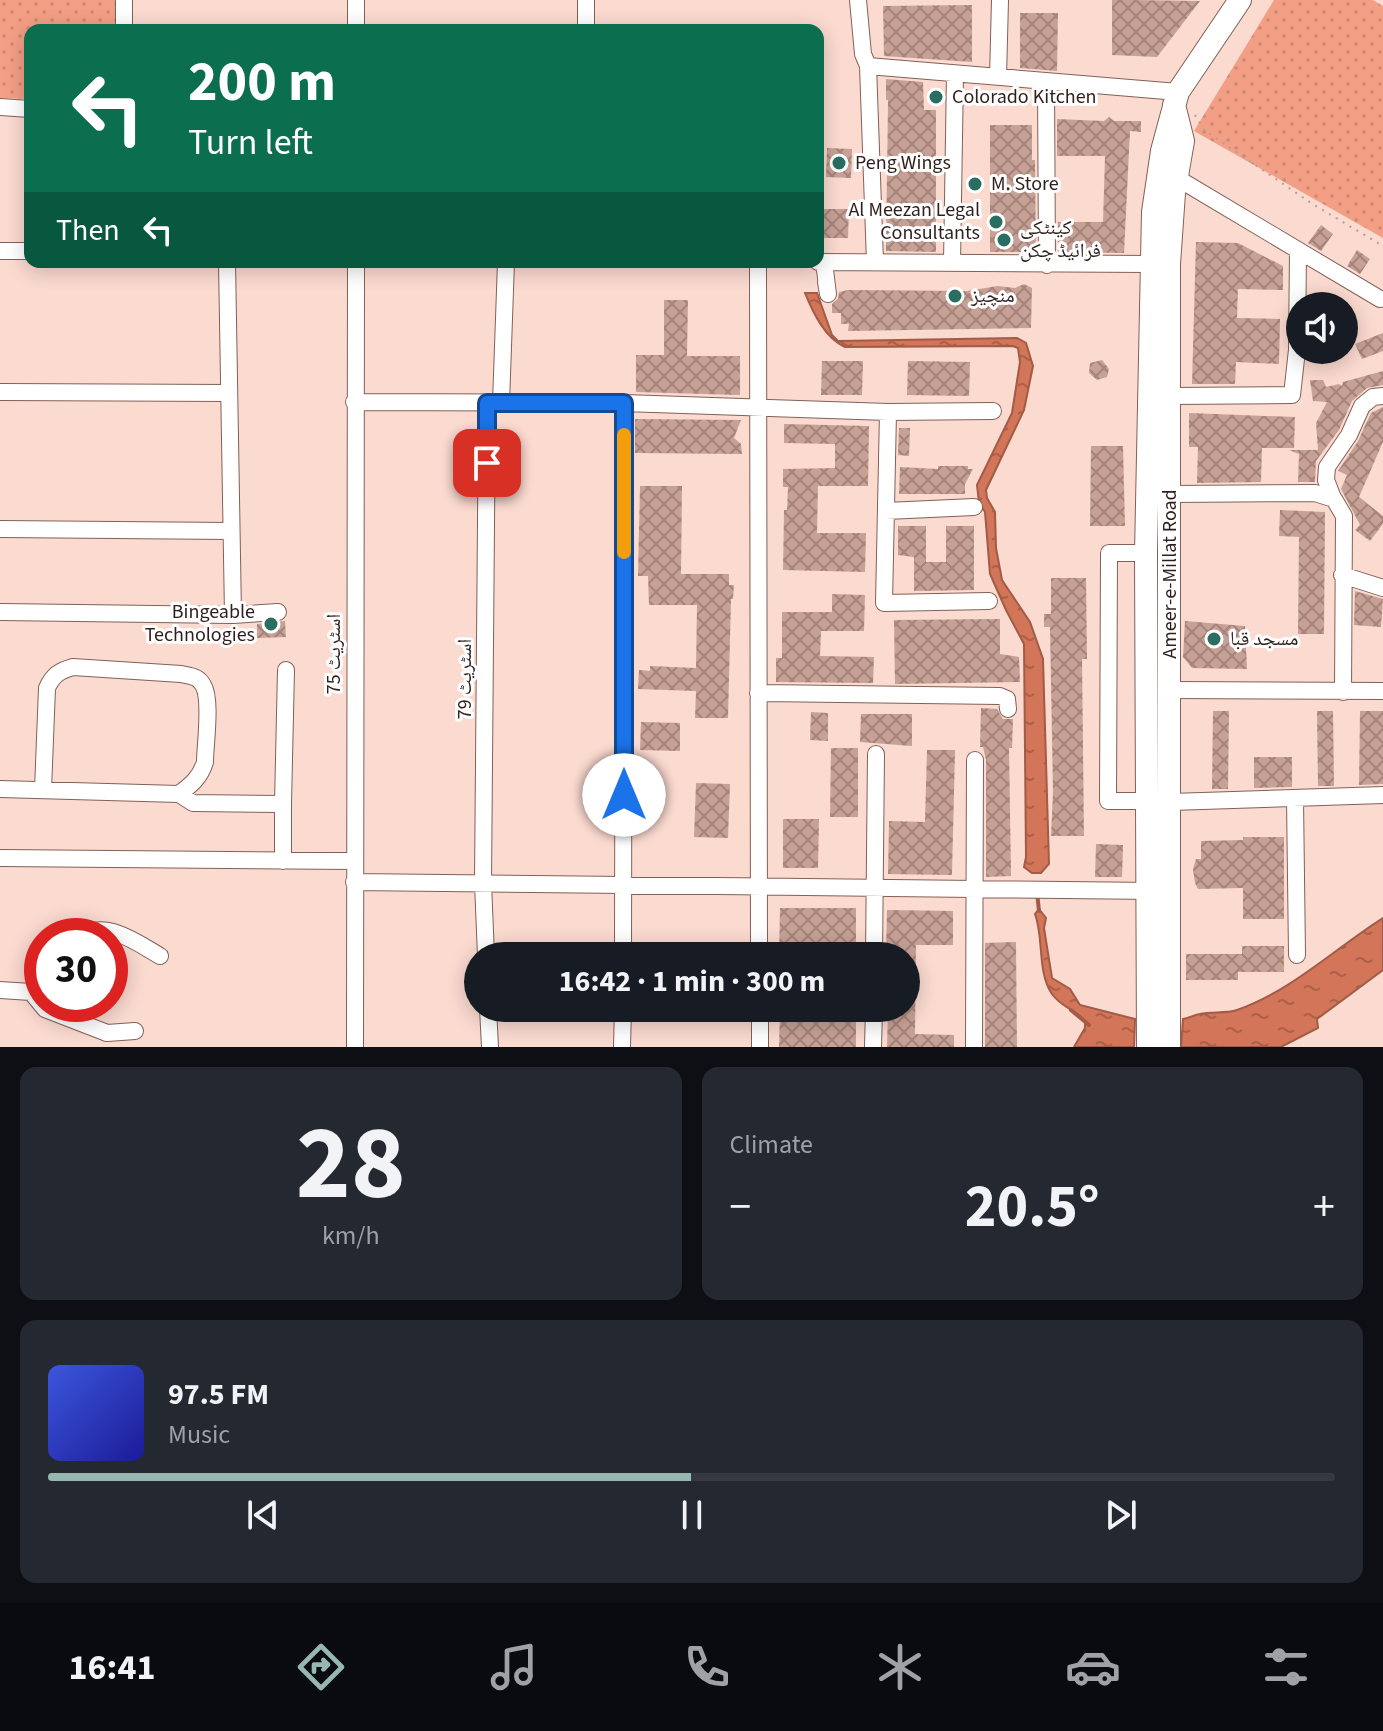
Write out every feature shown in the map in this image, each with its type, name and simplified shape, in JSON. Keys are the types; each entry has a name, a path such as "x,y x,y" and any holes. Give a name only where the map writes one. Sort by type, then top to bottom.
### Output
{"main road":[{"path":"1160,264 1155,188 1182,103 1240,0"},
{"name":"Ameer-e-Millat Road","path":"1169,1047 1145,801 1146,553 1160,264 1183,141 1182,103"},
{"name":"Ameer-e-Millat Road","path":"1148,1047 1156,891 1171,802 1171,396 1160,264"},
{"path":"1146,553 1169,553"}],"street":[{"path":"124,0 124,24"},
{"path":"356,0 356,24"},
{"path":"586,0 586,24"},
{"path":"858,0 863,54 868,66 875,262"},
{"path":"998,77 1000,0"},
{"path":"868,66 998,77 1182,103"},
{"path":"952,263 955,74"},
{"path":"1046,83 1047,265"},
{"path":"0,107 24,109"},
{"path":"1177,178 1380,299"},
{"path":"0,251 24,251"},
{"path":"1171,396 1292,395 1297,350 1298,251"},
{"path":"824,262 1160,264"},
{"path":"227,268 233,615"},
{"name":"اسٹریٹ 75","path":"355,1047 356,268"},
{"name":"اسٹریٹ 79","path":"485,942 483,883 494,403 505,268"},
{"path":"758,268 759,942"},
{"path":"822,268 826,282"},
{"path":"0,392 229,393"},
{"path":"1343,692 1344,516 1333,498 1325,474 1330,459 1349,435 1362,406 1373,397 1383,396"},
{"path":"354,402 624,403 888,412 993,411"},
{"path":"623,942 624,403"},
{"path":"888,412 884,603 989,601"},
{"path":"1170,494 1315,493 1333,498"},
{"path":"886,511 974,507"},
{"path":"0,529 231,531"},
{"path":"1145,801 1108,801 1108,584 1109,553 1146,553"},
{"path":"1342,575 1383,588"},
{"path":"0,612 233,615 278,612"},
{"path":"43,790 47,688 61,670 73,667 181,674 194,676 203,684 207,696 205,762 202,773 179,794"},
{"path":"283,861 286,670"},
{"path":"1170,690 1383,691"},
{"path":"758,693 1000,696 1007,699 1008,709"},
{"path":"874,942 876,754"},
{"path":"974,1047 975,760"},
{"path":"0,789 179,794 193,803 283,804"},
{"path":"1171,802 1383,795"},
{"path":"1295,799 1297,955"},
{"path":"0,858 354,861"},
{"path":"354,882 1156,891"},
{"path":"128,937 160,956"},
{"path":"0,990 24,992"},
{"path":"79,1022 107,1033 135,1031"},
{"path":"489,1022 490,1047"},
{"path":"622,1047 623,1022"},
{"path":"760,1022 760,1047"},
{"path":"873,1047 874,1022"}],"path":[{"path":"1182,103 1204,130 1311,203 1383,246"}],"shaded area":[{"path":"0,0 115,0 116,24 24,24 24,99 0,98"},
{"path":"1274,0 1373,0 1383,6 1383,238 1194,131"}],"water":[{"path":"805,293 817,293 832,335 838,341 1017,338 1026,343 1033,366 1024,410 986,490 995,512 996,548 1002,580 1030,622 1043,659 1049,864 1041,873 1032,873 1024,867 1024,644 990,574 985,512 979,503 977,485 1012,413 1020,362 1018,348 845,347 826,331"},
{"path":"1039,909 1046,918 1044,928 1052,978 1070,989 1080,1005 1135,1019 1134,1047 1074,1047 1085,1028 1085,1021 1056,998 1047,985 1035,914"},
{"path":"1383,918 1383,970 1317,1019 1318,1028 1281,1047 1181,1047 1183,1019 1232,1011 1277,992"}],"building":[{"path":"1112,0 1200,1 1157,57 1112,55"},
{"path":"972,5 972,62 884,56 883,6"},
{"path":"1020,13 1058,13 1057,71 1020,68"},
{"path":"886,79 923,82 924,110 936,110 936,252 886,251"},
{"path":"1109,117 1114,121 1141,121 1141,132 1130,131 1124,253 1058,252 1058,222 1103,222 1105,156 1057,156 1057,119 1104,121"},
{"path":"990,125 1032,125 1036,252 990,252"},
{"name":"Peng Wings","path":"827,148 852,149 851,178 826,177"},
{"path":"824,209 849,209 848,238 824,238"},
{"path":"1321,225 1333,234 1321,251 1308,243"},
{"path":"1196,242 1238,243 1283,266 1283,290 1238,289 1237,318 1280,319 1279,364 1236,362 1235,384 1192,384"},
{"path":"1357,250 1370,259 1360,274 1347,266"},
{"path":"1024,284 1032,288 1031,328 848,331 849,324 841,324 841,313 832,313 832,304 838,299 839,292 848,290 967,291 998,286 1015,288"},
{"path":"664,300 688,300 687,356 740,356 740,395 636,392 636,355 664,355"},
{"path":"1383,333 1383,351 1362,359 1358,343"},
{"path":"1102,360 1109,369 1107,377 1097,380 1089,373 1090,363"},
{"path":"822,361 863,361 862,395 821,395"},
{"path":"908,361 970,362 969,396 907,395"},
{"path":"1383,371 1383,385 1367,388 1352,401 1339,430 1316,461 1315,482 1298,482 1299,454 1289,450 1318,450 1316,423 1327,402 1313,401 1310,380 1323,380 1326,387 1342,386 1343,382"},
{"path":"1383,407 1383,442 1359,497 1383,516 1383,524 1370,541 1355,530 1360,525 1341,489 1347,475 1338,471 1358,441 1371,413"},
{"path":"1189,413 1295,417 1294,448 1262,448 1261,482 1197,483 1198,447 1189,447"},
{"path":"635,419 741,420 734,438 741,444 742,454 635,453"},
{"path":"784,424 869,426 868,486 818,486 817,533 866,533 865,572 783,570 784,510 787,510 788,487 783,487 783,469 835,468 835,444 784,443"},
{"path":"899,428 910,428 909,456 898,455"},
{"path":"1091,446 1123,446 1125,526 1090,526"},
{"path":"938,466 968,466 968,469 973,469 965,484 965,494 899,494 900,467 938,469"},
{"path":"640,486 682,486 681,574 729,574 729,585 734,585 728,718 695,718 696,691 638,689 639,670 650,671 650,666 696,668 697,605 649,605 648,576 638,576"},
{"path":"1280,510 1325,512 1324,634 1298,634 1299,537 1279,536"},
{"path":"898,526 926,526 926,562 946,562 946,526 974,526 974,590 914,591 914,557 898,555"},
{"path":"1051,578 1086,578 1087,659 1082,659 1084,836 1051,836 1050,627 1044,627 1044,614 1051,614"},
{"path":"1355,591 1383,599 1381,627 1354,625"},
{"path":"832,594 865,595 864,631 821,631 820,656 874,657 873,683 776,682 776,658 782,658 782,612 832,612"},
{"path":"1000,619 1000,654 1019,657 1020,682 895,684 894,620"},
{"path":"285,621 286,637 257,638 257,624"},
{"name":"مسجد قبا","path":"1185,621 1245,626 1247,669 1192,668 1183,657"},
{"path":"981,708 997,709 1003,719 1013,719 1012,748 1009,748 1011,876 986,877 986,760 983,747 980,747"},
{"path":"1213,711 1229,711 1228,789 1212,789"},
{"path":"1317,711 1333,711 1334,786 1318,786"},
{"path":"1360,711 1383,711 1383,784 1359,785"},
{"path":"811,712 828,713 828,741 810,740"},
{"path":"861,714 912,714 912,746 860,742"},
{"path":"641,722 680,723 680,751 640,750"},
{"path":"831,748 858,748 858,817 830,817"},
{"path":"927,750 955,750 952,875 888,874 889,821 925,822"},
{"path":"1254,757 1292,757 1292,787 1254,788"},
{"path":"696,783 730,784 728,838 694,837"},
{"path":"783,819 819,819 818,868 783,868"},
{"path":"1243,837 1284,837 1284,919 1243,919 1243,888 1198,889 1195,883 1193,869 1196,859 1201,859 1201,841 1243,840"},
{"path":"1096,844 1123,845 1122,877 1095,877"},
{"path":"780,908 856,908 856,942 779,942"},
{"path":"887,910 953,911 953,945 886,942"},
{"path":"1016,942 1017,1047 985,1047 985,943"},
{"path":"1242,946 1284,946 1284,972 1238,972 1238,980 1186,980 1186,954 1242,954"},
{"path":"780,1022 856,1022 856,1047 779,1047"},
{"path":"888,1022 915,1022 915,1034 954,1035 954,1047 887,1047"}],"waterway":[{"path":"1037,892 1039,911"},
{"path":"1071,1010 1089,1025"}],"slow traffic":[{"path":"624,435 624,552"}],"place":[{"name":"Colorado Kitchen","path":"936,97"},
{"name":"Peng Wings","path":"839,163"},
{"name":"M. Store","path":"975,184"},
{"name":"Al Meezan Legal Consultants","path":"996,222"},
{"name":"کینٹکی فرائیڈ چکن","path":"1004,240"},
{"name":"منچیز","path":"955,296"},
{"name":"Bingeable Technologies","path":"271,624"},
{"name":"مسجد قبا","path":"1214,639"}],"route":[{"path":"487,463 487,403 624,403 624,795"}]}
